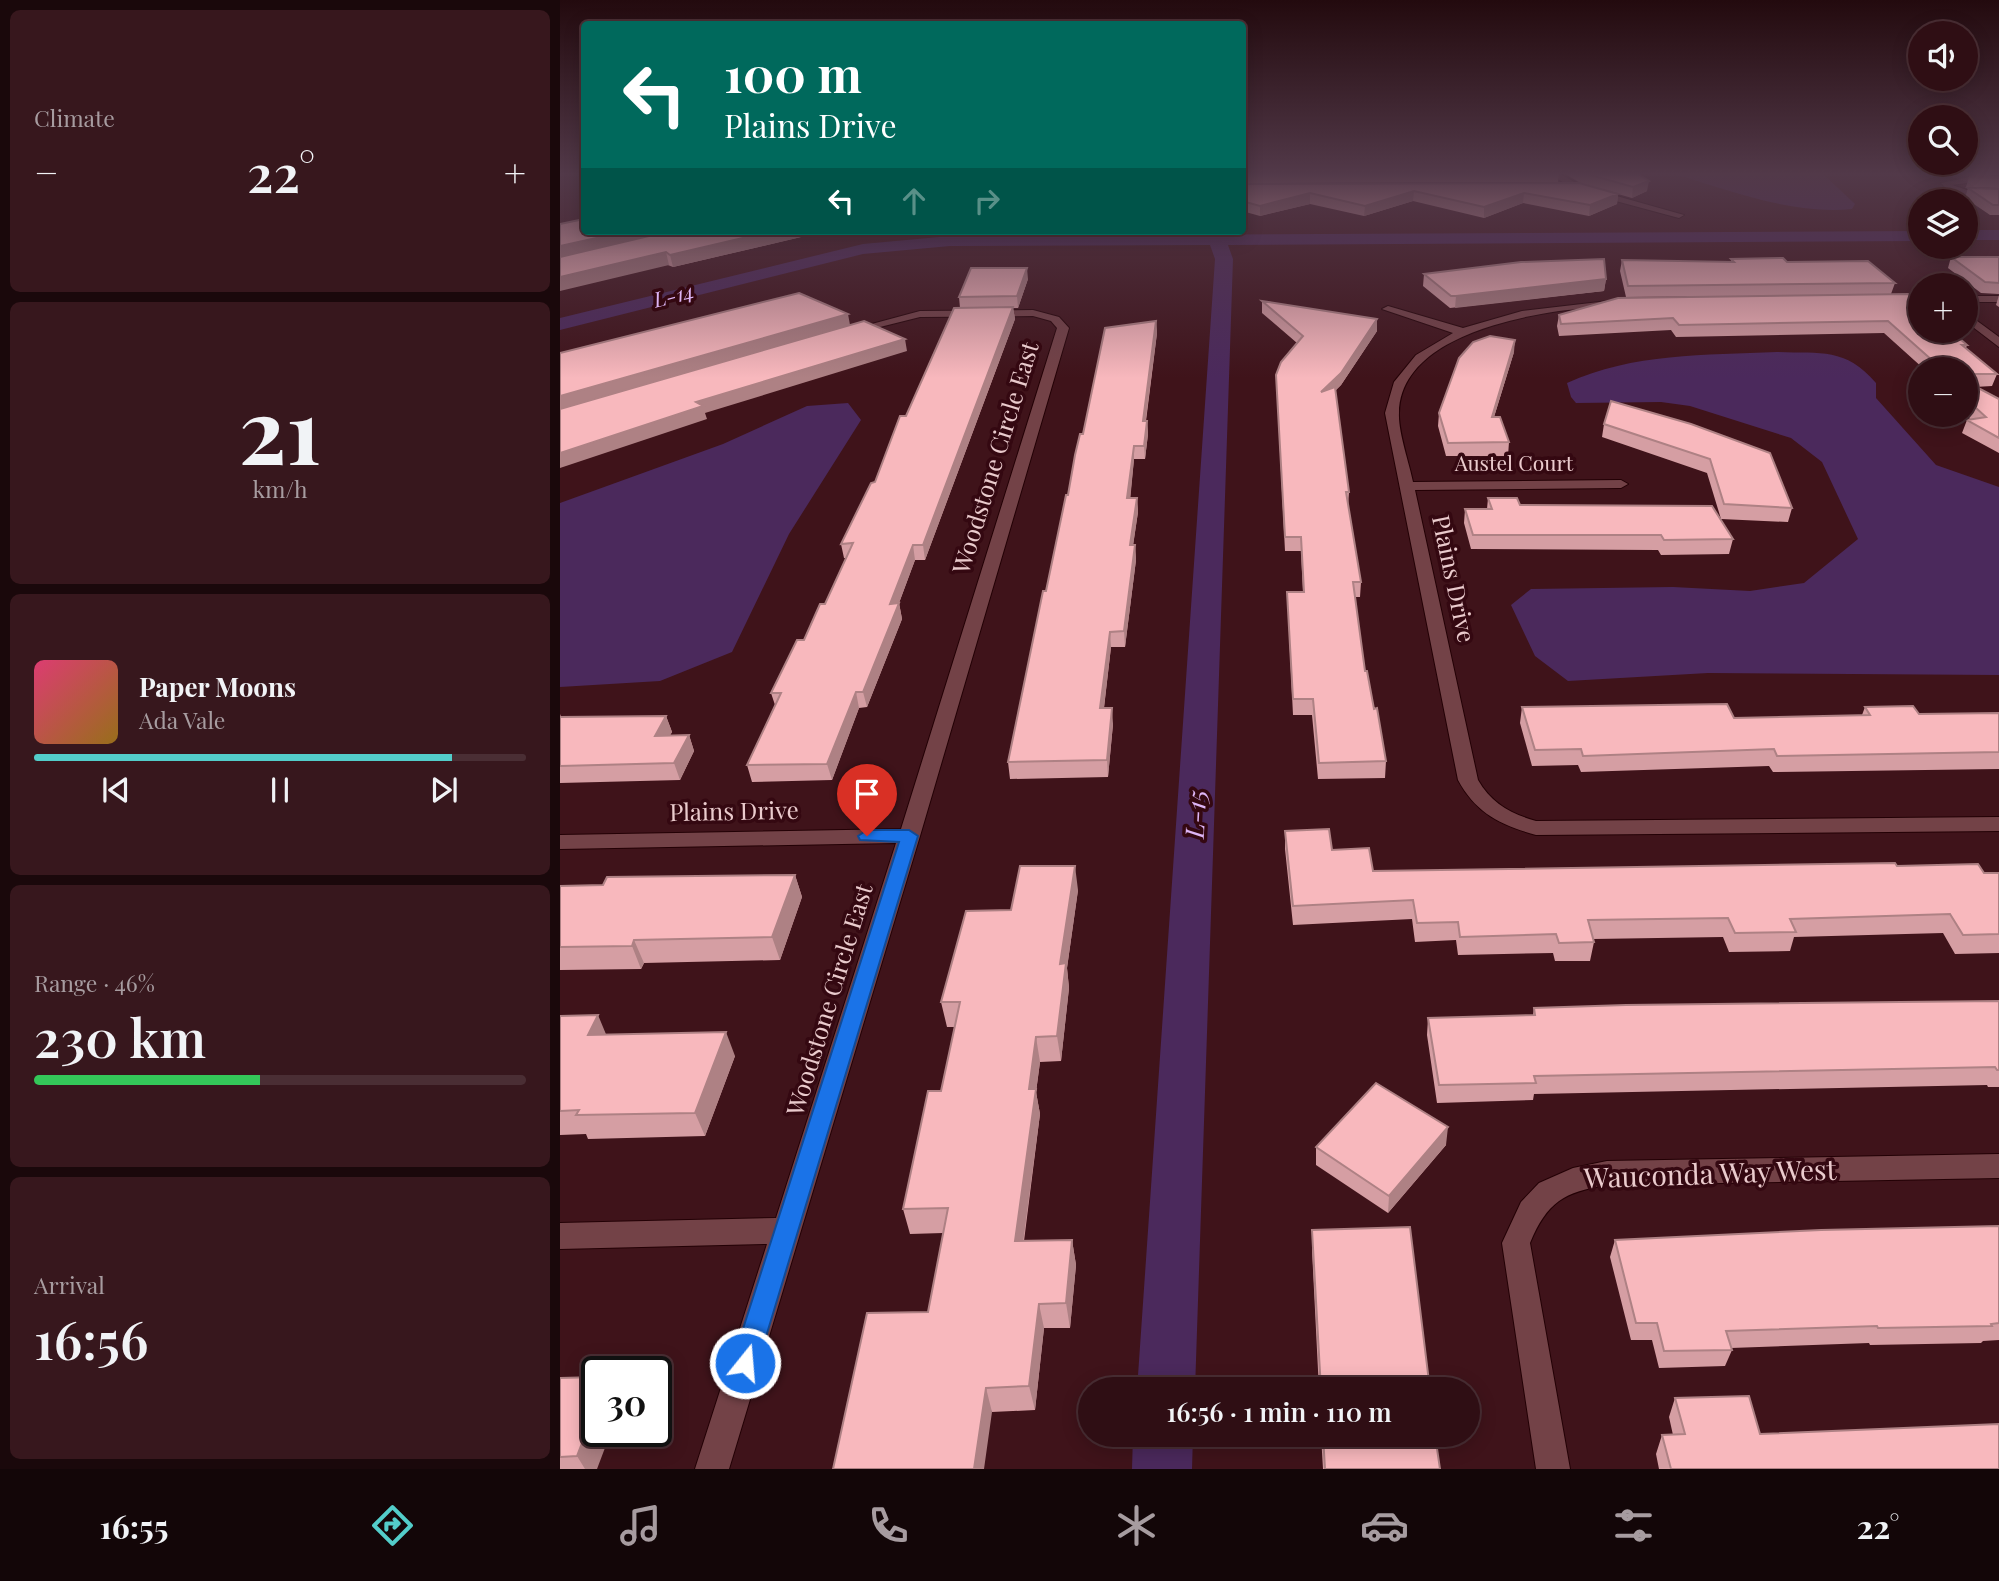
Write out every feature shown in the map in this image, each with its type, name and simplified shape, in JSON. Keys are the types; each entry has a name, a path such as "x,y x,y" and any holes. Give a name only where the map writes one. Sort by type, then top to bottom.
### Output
{"street":[{"path":"1978,299 1999,299"},
{"name":"Plains Drive","path":"1643,301 1545,310 1512,316 1463,332 1427,351 1410,366 1399,382 1392,413 1468,780 1475,796 1490,810 1511,821 1536,828 1999,824"},
{"path":"1388,309 1463,332"},
{"name":"Woodstone Circle East","path":"712,1469 909,836 1063,328 1061,323 1045,315 920,314 901,316 839,334"},
{"path":"1978,326 1999,343"},
{"name":"Austel Court","path":"1407,486 1621,484"},
{"name":"Plains Drive","path":"560,842 909,836"},
{"name":"Wauconda Way West","path":"1553,1469 1516,1243 1526,1214 1546,1192 1574,1177 1607,1172 1999,1166"},
{"path":"560,1236 785,1231"}],"shaded area":[{"path":"1777,352 1819,353 1854,363 1876,383 1876,398 1936,465 1999,487 1999,675 1708,673 1568,681 1535,656 1511,605 1531,589 1673,587 1750,591 1804,583 1858,539 1822,462 1791,438 1690,406 1661,402 1576,403 1567,383 1618,366 1670,357"},
{"path":"848,403 861,420 789,534 732,652 660,681 560,687 560,503 723,444 807,406"}],"building":[{"path":"560,241 585,241 560,246"},
{"path":"630,241 732,241 670,255 666,252 560,277 560,257"},
{"path":"1999,257 1999,283 1985,282 1978,277 1978,273 1973,273 1954,259"},
{"path":"1783,258 1787,262 1868,261 1895,283 1628,286 1622,260 1734,262 1731,259"},
{"path":"1604,259 1606,279 1456,296 1451,296 1424,274 1521,262"},
{"path":"971,268 1027,268 1017,296 959,297"},
{"path":"799,293 848,314 560,396 560,353"},
{"path":"1908,294 1908,339 1888,321 1679,325 1673,318 1561,324 1559,315 1618,298"},
{"path":"1262,301 1377,319 1341,373 1321,392 1335,387 1349,492 1346,492 1361,582 1353,582 1365,671 1374,709 1377,708 1386,761 1319,763 1313,699 1293,699 1287,592 1304,592 1301,537 1285,537 1276,375 1281,362 1303,336"},
{"path":"1013,307 923,545 913,545 890,604 899,603 863,692 856,692 827,764 747,765 781,693 771,693 797,640 804,640 820,604 825,604 853,543 841,544 871,483 875,482 900,416 906,416 954,308"},
{"path":"864,321 905,339 696,402 703,406 560,453 560,409"},
{"path":"1156,321 1143,421 1147,421 1144,446 1134,446 1127,498 1137,498 1130,545 1135,545 1124,631 1110,632 1100,708 1112,708 1107,760 1008,762 1043,591 1046,591 1105,328"},
{"path":"1490,336 1515,340 1492,417 1500,417 1509,442 1448,443 1439,413 1459,358 1473,342"},
{"path":"1913,343 1965,343 1967,345 1962,345 1976,357 1928,357"},
{"path":"1978,358 1997,374 1978,374"},
{"path":"1978,388 1999,399 1999,438 1978,426 1978,418 1986,417 1978,410"},
{"path":"1611,401 1691,424 1770,453 1792,508 1724,504 1710,459 1604,424"},
{"path":"1488,498 1517,498 1520,505 1712,506 1733,539 1664,540 1661,535 1473,535 1465,509 1492,509"},
{"path":"1727,704 1734,718 1870,715 1865,707 1913,706 1919,714 1999,713 1999,752 1777,756 1774,749 1583,756 1581,749 1535,750 1522,707"},
{"path":"666,716 655,736 689,735 674,763 560,766 560,717"},
{"path":"1329,829 1332,850 1369,848 1373,871 1978,864 1984,873 1999,873 1999,934 1963,935 1950,914 1790,919 1796,932 1735,933 1728,918 1588,920 1594,942 1559,943 1556,934 1460,937 1458,922 1417,923 1413,900 1293,906 1285,831"},
{"path":"1020,866 1075,866 1060,964 1066,963 1057,1036 1036,1037 1029,1089 1036,1089 1015,1241 1072,1240 1066,1303 1039,1304 1029,1386 986,1388 974,1469 833,1469 867,1313 928,1312 948,1208 903,1209 928,1091 941,1091 960,1002 941,1002 966,911 1011,910"},
{"path":"795,875 772,937 634,940 632,946 560,947 560,886 603,885 607,877"},
{"path":"1999,1001 1999,1070 1995,1067 1534,1076 1536,1083 1439,1085 1428,1018 1535,1015 1534,1008 1626,1005"},
{"path":"598,1015 588,1035 726,1032 695,1113 576,1115 579,1110 560,1111 560,1016"},
{"path":"1376,1083 1448,1127 1389,1196 1316,1147"},
{"path":"1999,1226 1999,1323 1991,1324 1992,1326 1877,1326 1726,1331 1732,1350 1664,1351 1657,1323 1636,1323 1615,1240 1821,1230"},
{"path":"1410,1227 1428,1377 1320,1377 1312,1230"},
{"path":"581,1377 581,1446 577,1456 560,1457 560,1378"},
{"path":"1749,1396 1760,1434 1999,1424 1999,1469 1671,1469 1662,1435 1685,1434 1675,1398"},
{"path":"1324,1447 1437,1447 1440,1469 1325,1469"}],"waterway":[{"name":"L-14","path":"560,324 863,249 950,241 1037,241"},
{"name":"L-15","path":"1167,1377 1224,259 1217,241"},
{"name":"L-15","path":"1162,1469 1163,1447"}],"route":[{"path":"745,1363 909,836 867,836"}]}
